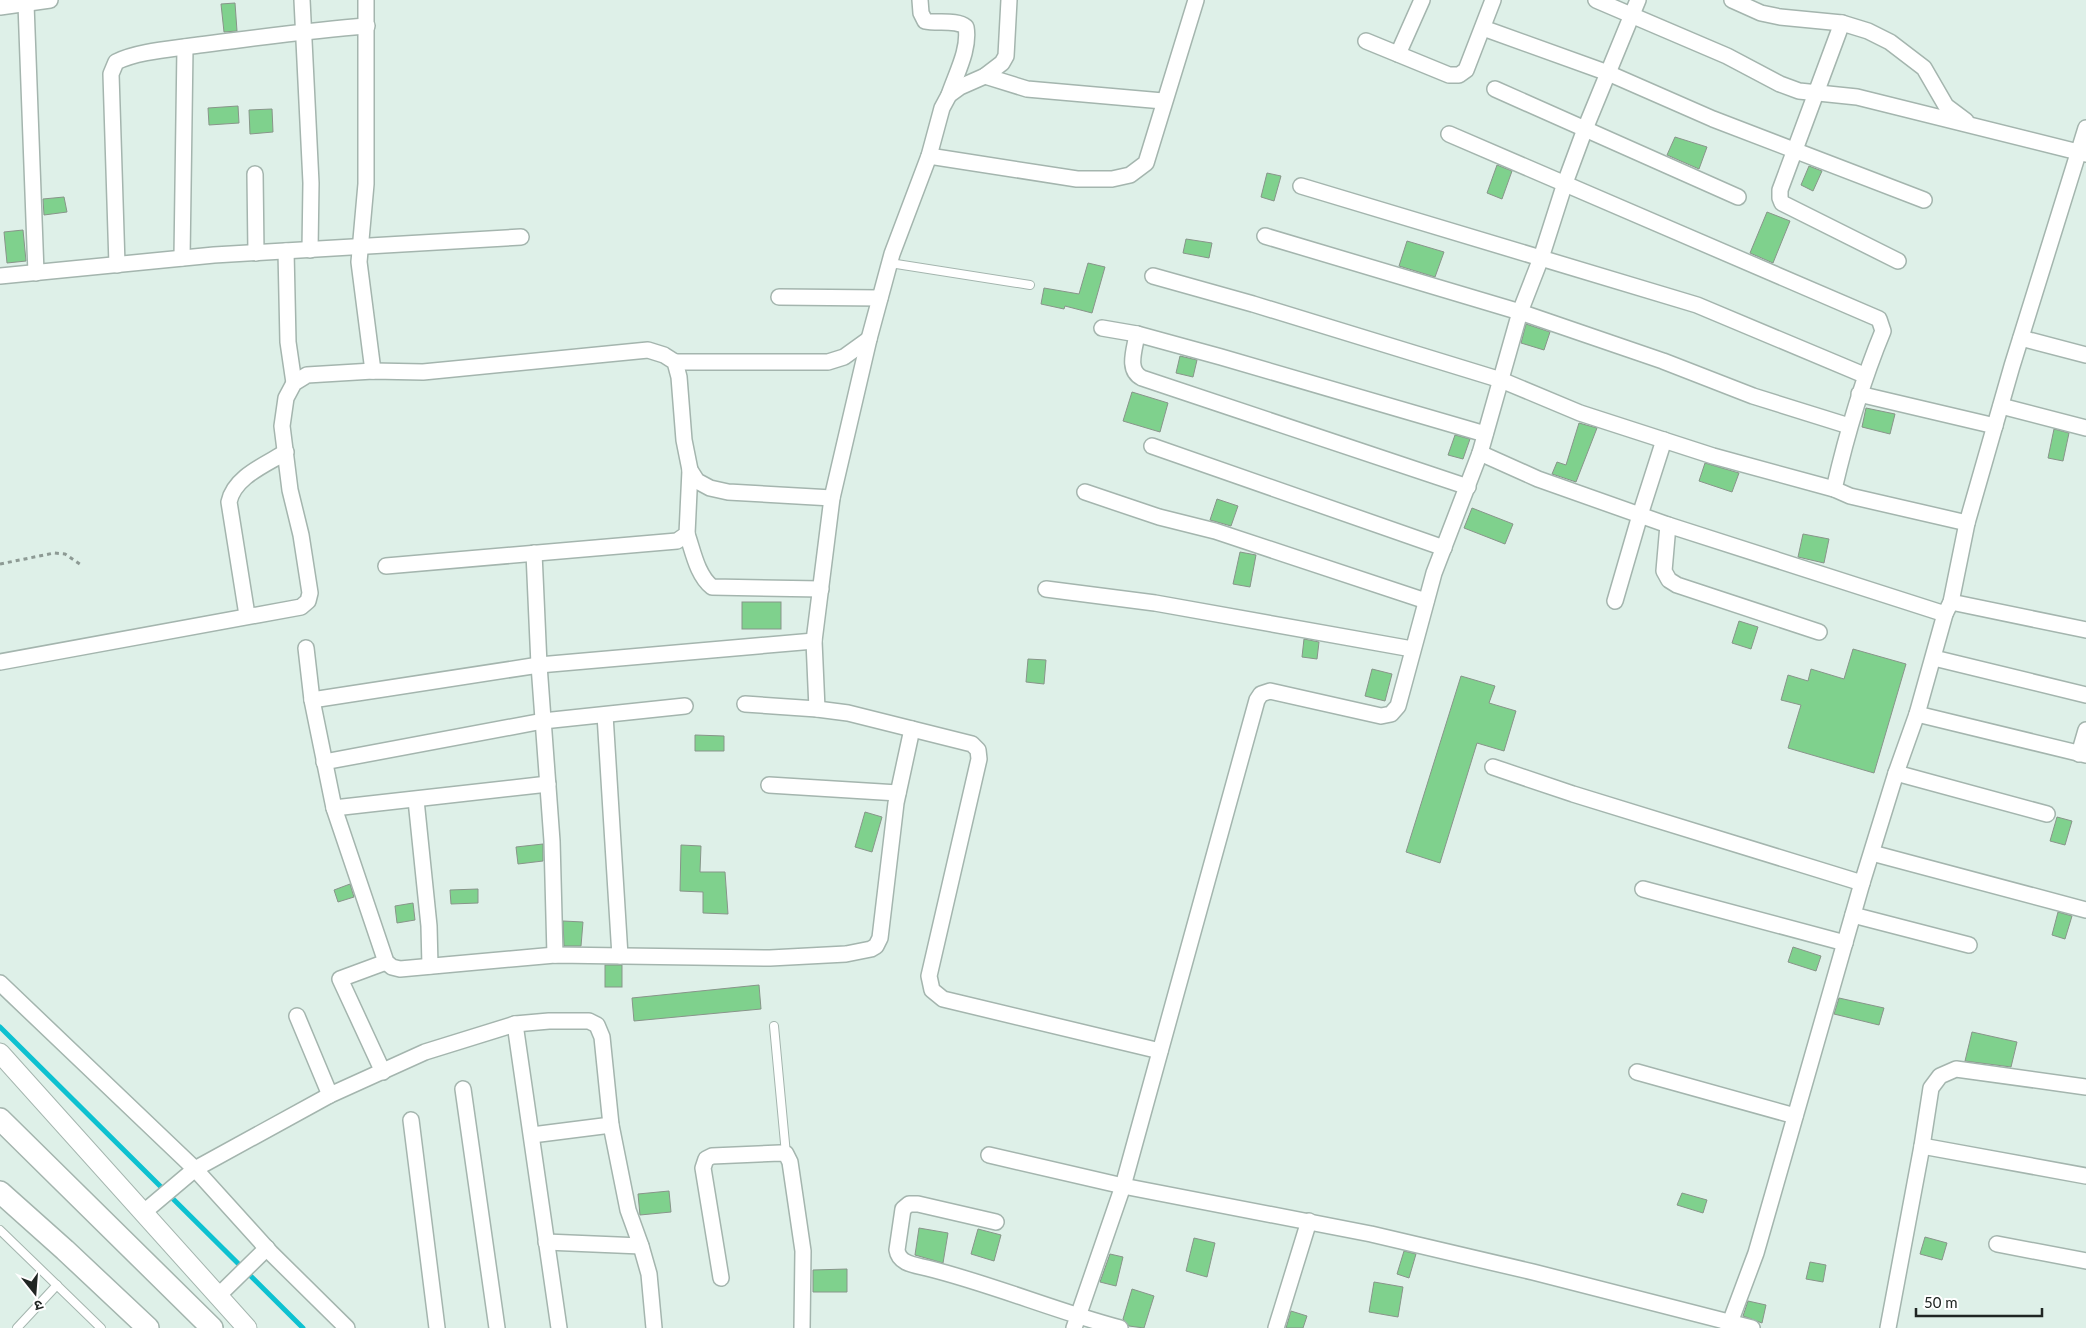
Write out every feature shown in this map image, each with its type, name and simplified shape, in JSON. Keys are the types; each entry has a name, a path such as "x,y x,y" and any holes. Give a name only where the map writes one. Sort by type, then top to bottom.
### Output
{"main road":[{"path":"0,1119 212,1328"},
{"path":"0,1138 20,1156 39,1158"},
{"path":"0,1192 148,1328"}],"street":[{"path":"5,4 26,4 50,0"},
{"path":"302,0 311,183 310,250"},
{"path":"366,0 366,184 359,262 373,370"},
{"path":"817,709 814,641 832,498 869,339 890,263 929,156 942,108 949,95 968,36 966,27 958,23 934,24 925,21 921,13 920,0"},
{"path":"949,95 960,87 985,76 1002,63 1006,56 1009,0"},
{"path":"929,156 1077,179 1112,179 1130,175 1146,163 1163,101 1196,0"},
{"path":"1398,54 1422,0"},
{"path":"1366,41 1449,74 1459,75 1466,70 1493,0"},
{"path":"1596,0 1727,56 1780,84 1799,91 1857,98 2082,153"},
{"path":"1076,1321 1123,1186 1257,700 1261,694 1270,691 1382,716 1391,714 1398,706 1412,648 1426,602 1480,453 1520,312 1541,258 1564,183 1584,128 1638,0"},
{"path":"1732,0 1761,13 1796,19 1842,23 1868,30 1890,42 1924,68 1946,106 1971,126"},
{"path":"26,4 36,273"},
{"path":"1842,23 1797,150 1780,190 1780,198 1782,203 1898,261"},
{"path":"117,265 111,74 116,62 127,57 185,47 304,31 367,26"},
{"path":"1483,28 1608,73 1713,119 1924,200"},
{"path":"182,258 185,47"},
{"path":"985,76 1027,89 1163,101"},
{"path":"1495,89 1738,197"},
{"path":"1729,1326 1756,1253 1844,943 1934,658 1948,608 1967,523 2021,338 2082,153 2086,128"},
{"path":"1449,134 1875,317 1881,322 1883,330 1864,375 1849,426 1834,489"},
{"path":"255,174 256,253"},
{"path":"1301,186 1697,305 1864,375"},
{"path":"1265,236 1520,312 1663,361 1753,396 1849,426"},
{"path":"0,276 182,258 521,237"},
{"path":"0,662 301,607 308,601 310,593 301,535 290,490 282,426 286,398 294,382 288,342 286,251"},
{"path":"1153,276 1253,304 1502,380 1580,414 1664,440 1834,489 1850,496 1967,523"},
{"path":"778,297 880,298"},
{"path":"1102,328 1137,334 1221,357 1485,434"},
{"path":"1137,334 1133,368 1137,375 1142,378 1468,487"},
{"path":"2021,338 2086,355"},
{"path":"294,382 307,375 373,370 424,372 648,350 664,355 675,362 828,362 844,357 869,339"},
{"path":"675,362 679,377 684,440 690,470 687,534 704,579 712,587 820,589"},
{"path":"1859,394 1995,426"},
{"path":"2001,406 2086,428"},
{"path":"1615,601 1664,440"},
{"path":"1152,446 1444,548"},
{"path":"247,616 229,502 231,492 238,483 286,452"},
{"path":"1480,453 1538,480 1668,525 1948,608 2086,630"},
{"path":"690,470 697,481 710,488 728,492 832,498"},
{"path":"1085,492 1159,517 1215,531 1426,602"},
{"path":"1668,525 1664,571 1669,580 1677,585 1818,632"},
{"path":"386,566 670,542 677,541 687,534"},
{"path":"534,553 539,665 552,841 555,955"},
{"path":"1046,589 1155,603 1412,648"},
{"path":"312,700 539,665 814,641"},
{"path":"306,648 312,700 334,808 386,962 392,967 400,969 555,955 770,958 846,954 871,949 876,946 880,938 898,794 912,729"},
{"path":"1934,658 2086,695"},
{"path":"745,704 848,713 972,744 978,750 979,759 929,976 932,990 943,999 1160,1051"},
{"path":"324,762 543,720 685,706"},
{"path":"1917,714 2083,755 2086,730"},
{"path":"605,715 620,956"},
{"path":"1493,767 1573,794 1862,883"},
{"path":"1896,774 2047,814"},
{"path":"334,808 548,784"},
{"path":"769,784 898,794"},
{"path":"416,800 429,926 430,966"},
{"path":"1872,853 2086,910"},
{"path":"1643,889 1844,943"},
{"path":"1853,915 1969,945"},
{"path":"383,1072 340,978 386,962"},
{"path":"0,982 195,1169 264,1252 347,1328"},
{"path":"296,1016 330,1095"},
{"path":"144,1212 195,1169 330,1095 425,1052 515,1024 589,1021 597,1025 602,1037 612,1124 628,1210 649,1274 654,1328"},
{"path":"515,1024 559,1328"},
{"path":"0,1053 246,1328"},
{"path":"1888,1328 1931,1088 1940,1076 1956,1069 2086,1087"},
{"path":"1636,1072 1795,1116"},
{"path":"463,1089 496,1328"},
{"path":"411,1120 437,1328"},
{"path":"532,1134 612,1124"},
{"path":"1922,1146 2086,1176"},
{"path":"721,1278 703,1168 706,1159 712,1156 786,1154 790,1162 803,1251 802,1328"},
{"path":"989,1155 1123,1186 1309,1221 1533,1272 1729,1326 1752,1328"},
{"path":"996,1222 918,1204 909,1204 904,1209 897,1250 898,1256 904,1262 946,1272 1076,1321 1120,1328"},
{"path":"1276,1328 1309,1221"},
{"path":"546,1242 641,1246"},
{"path":"1997,1244 2086,1261"},
{"path":"218,1296 264,1252"}],"lane":[{"path":"890,263 1030,285"},
{"path":"774,1026 786,1154"},
{"path":"0,1230 101,1328"},
{"path":"17,1328 57,1285"}],"path":[{"path":"0,564 54,553 65,554 81,565"}],"building":[{"path":"235,3 237,31 224,32 221,4"},
{"path":"238,106 239,123 209,125 208,108"},
{"path":"272,109 273,132 250,134 249,110"},
{"path":"1675,137 1707,147 1699,169 1667,155"},
{"path":"1497,165 1512,171 1502,199 1487,193"},
{"path":"1809,166 1822,171 1813,191 1801,185"},
{"path":"1267,173 1281,176 1274,201 1261,197"},
{"path":"64,197 67,212 44,215 43,199"},
{"path":"1767,212 1790,221 1773,263 1750,253"},
{"path":"23,230 26,261 7,263 4,232"},
{"path":"1186,239 1212,243 1209,258 1183,253"},
{"path":"1407,241 1444,252 1435,277 1399,266"},
{"path":"1088,263 1105,267 1092,313 1065,306 1064,309 1041,304 1044,288 1079,294"},
{"path":"1526,324 1550,332 1544,350 1521,343"},
{"path":"1180,356 1197,360 1193,377 1176,373"},
{"path":"1132,392 1168,403 1160,432 1123,421"},
{"path":"1866,408 1895,414 1890,434 1862,427"},
{"path":"1579,423 1597,428 1576,482 1552,474 1557,462 1566,465"},
{"path":"2054,429 2069,433 2063,461 2048,458"},
{"path":"1455,435 1470,439 1463,459 1448,455"},
{"path":"1705,463 1739,473 1732,492 1699,481"},
{"path":"1217,499 1238,506 1231,526 1210,520"},
{"path":"1472,508 1513,524 1505,544 1464,528"},
{"path":"1803,534 1829,539 1824,563 1798,557"},
{"path":"1240,552 1256,555 1250,587 1233,584"},
{"path":"742,602 781,602 781,629 742,629"},
{"path":"1739,621 1758,627 1751,649 1732,643"},
{"path":"1304,639 1319,642 1317,659 1302,657"},
{"path":"1853,649 1906,664 1874,773 1788,748 1801,705 1781,700 1788,675 1808,681 1811,669 1844,679"},
{"path":"1028,659 1046,660 1044,684 1026,682"},
{"path":"1372,669 1392,674 1385,701 1365,696"},
{"path":"1461,676 1495,686 1489,703 1516,711 1504,751 1477,743 1440,863 1406,852"},
{"path":"695,735 724,736 724,751 695,751"},
{"path":"865,812 882,817 872,852 855,847"},
{"path":"2057,817 2072,821 2065,845 2050,841"},
{"path":"543,844 543,861 518,864 516,847"},
{"path":"681,845 701,846 700,872 725,872 728,914 703,913 703,892 680,891"},
{"path":"350,884 354,897 338,902 334,890"},
{"path":"478,889 478,903 451,904 450,890"},
{"path":"413,903 415,920 397,923 395,906"},
{"path":"2058,912 2072,916 2065,939 2052,935"},
{"path":"563,921 583,922 581,946 564,946"},
{"path":"1793,947 1821,956 1816,971 1788,962"},
{"path":"605,965 622,965 622,987 605,987"},
{"path":"759,985 761,1009 634,1021 632,998"},
{"path":"1839,998 1884,1008 1879,1025 1834,1014"},
{"path":"1972,1032 2017,1042 2011,1067 1965,1061"},
{"path":"669,1191 671,1212 640,1215 638,1194"},
{"path":"1682,1193 1707,1200 1703,1213 1677,1205"},
{"path":"919,1228 948,1233 943,1263 915,1255"},
{"path":"978,1229 1001,1235 994,1261 971,1254"},
{"path":"1925,1237 1947,1243 1942,1260 1920,1254"},
{"path":"1194,1238 1215,1243 1207,1277 1186,1271"},
{"path":"1404,1251 1416,1254 1409,1278 1397,1274"},
{"path":"1110,1254 1123,1257 1116,1286 1100,1282"},
{"path":"1810,1262 1826,1265 1823,1282 1806,1279"},
{"path":"847,1269 847,1292 813,1292 813,1270"},
{"path":"1374,1282 1403,1287 1398,1317 1369,1312"},
{"path":"1132,1289 1154,1296 1144,1328 1129,1326 1123,1319"},
{"path":"1748,1301 1766,1305 1762,1323 1743,1316"},
{"path":"1291,1311 1307,1316 1303,1328 1286,1328"}],"waterway":[{"path":"0,1027 303,1328"}]}
